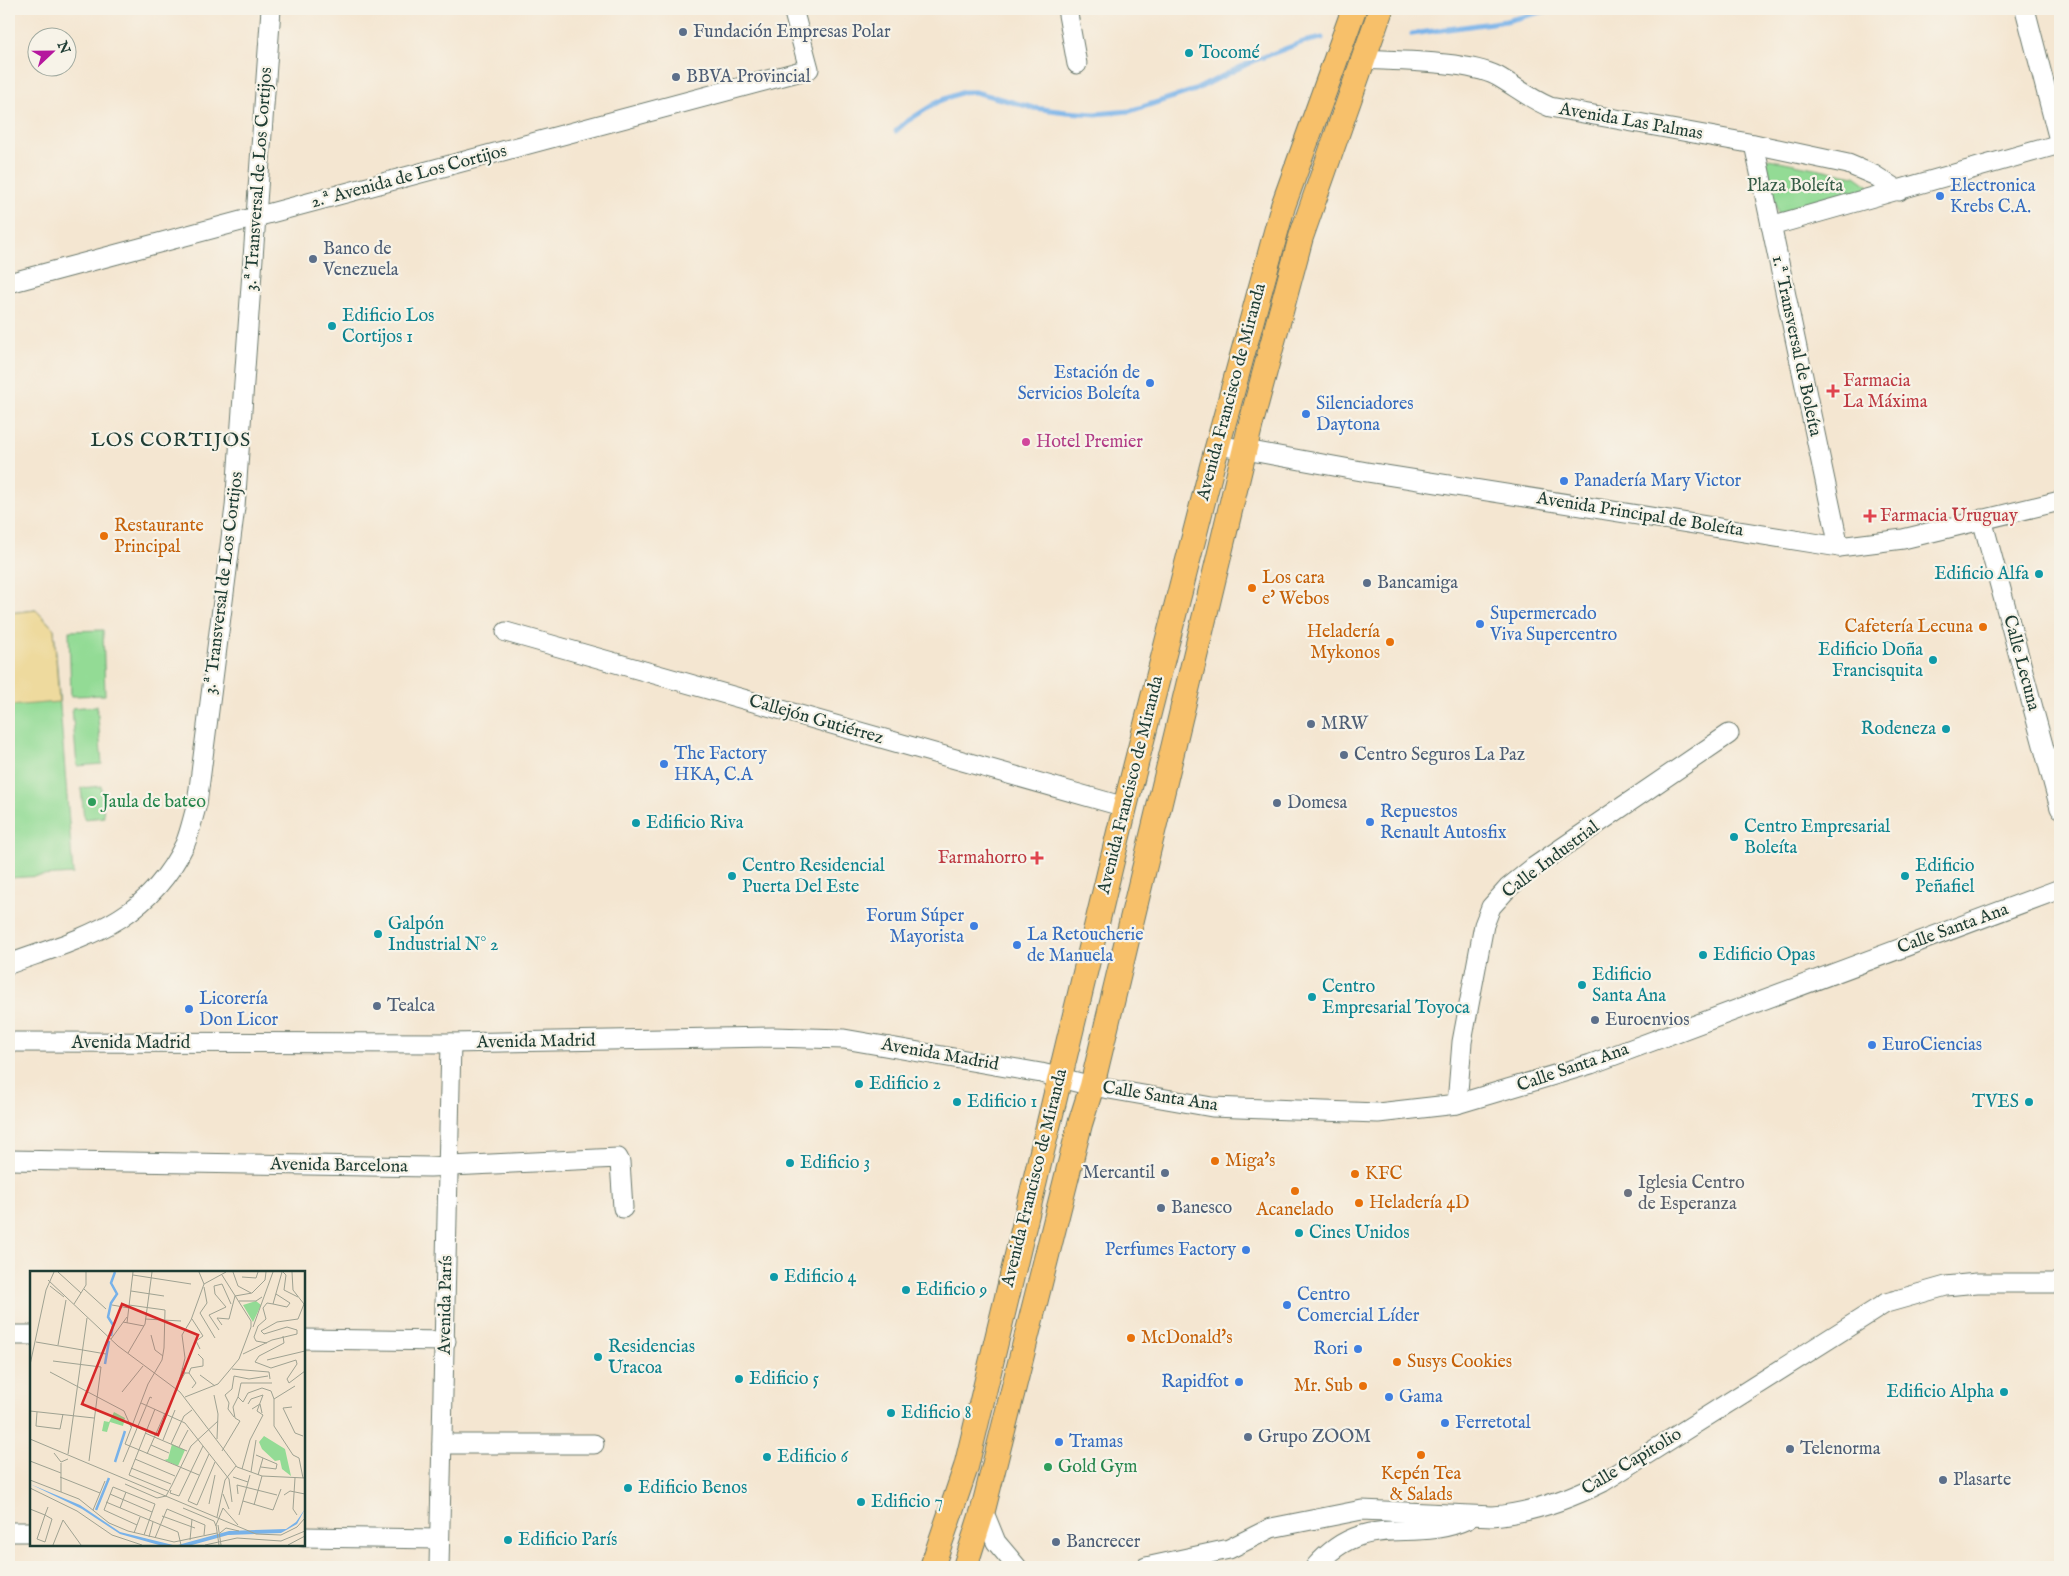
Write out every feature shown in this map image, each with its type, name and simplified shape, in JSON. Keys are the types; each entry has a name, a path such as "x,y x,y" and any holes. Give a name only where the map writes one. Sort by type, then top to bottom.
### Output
{"main road":[{"name":"Avenida Francisco de Miranda","path":"932,1567 966,1467 1033,1182 1125,807 1218,444 1283,206 1354,9"},
{"name":"Avenida Francisco de Miranda","path":"965,1567 983,1510 1053,1229 1092,1086 1245,451 1302,237 1381,9"}],"street":[{"name":"3.ª Transversal de Los Cortijos","path":"261,216 271,9"},
{"name":"3.ª Transversal de Los Cortijos","path":"9,964 96,933 129,913 162,882 185,843 198,804 235,507 280,9"},
{"name":"2.ª Avenida de Los Cortijos","path":"9,283 809,69 793,9"},
{"path":"1067,9 1077,64"},
{"path":"1770,226 2060,144 2026,9"},
{"name":"Avenida Las Palmas","path":"1363,59 1475,68 1497,76 1530,99 1550,108 1754,144 1848,164 1874,174 1899,191"},
{"name":"1.ª Transversal de Boleíta","path":"1754,144 1840,547"},
{"name":"Avenida Principal de Boleíta","path":"1218,444 1245,451 1840,547 1903,540 2060,501"},
{"name":"Calle Lecuna","path":"1982,519 2060,808"},
{"name":"Callejón Gutiérrez","path":"506,632 1125,807"},
{"name":"Calle Industrial","path":"1457,1104 1462,1042 1475,966 1484,925 1491,907 1508,888 1534,867 1729,734"},
{"name":"Calle Santa Ana","path":"1092,1086 1212,1108 1378,1113 1457,1104 1591,1064 2060,889"},
{"name":"Avenida Madrid","path":"9,1042 451,1043 772,1037 844,1039 1026,1070 1092,1086"},
{"name":"Avenida París","path":"438,1567 446,1341 451,1043"},
{"name":"Avenida Barcelona","path":"9,1160 448,1167 618,1158 620,1162 622,1208"},
{"name":"Calle Capitolio","path":"1146,1567 1229,1549 1271,1528 1362,1510 1510,1515 1574,1497 1603,1482 1886,1303 1946,1286 1985,1283 2060,1283"},
{"path":"9,1335 30,1335"},
{"path":"305,1339 446,1341"},
{"path":"442,1444 594,1444"},
{"path":"983,1510 996,1542 1017,1567"},
{"path":"1315,1567 1324,1557 1348,1539 1372,1531 1440,1528 1456,1524 1474,1515"},
{"path":"9,1532 30,1532"},
{"path":"305,1537 438,1539"}],"green space":[{"name":"Plaza Boleíta","path":"1764,158 1855,176 1876,191 1778,214"},
{"path":"36,610 54,629 73,874 9,878 9,613"},
{"path":"103,630 105,695 71,696 69,631"},
{"path":"97,706 102,764 77,766 72,708"},
{"name":"Jaula de bateo","path":"101,786 104,817 84,819 81,788"}],"sand":[{"path":"36,610 54,629 59,702 9,706 9,613"}],"waterway":[{"path":"1412,34 1506,21 1553,9"},
{"path":"896,131 906,122 939,101 963,92 975,92 1034,108 1066,112 1096,114 1130,111 1195,90 1253,61 1303,42 1322,38"}],"place":[{"name":"Fundación Empresas Polar","path":"683,32"},
{"name":"Tocomé","path":"1189,53"},
{"name":"BBVA Provincial","path":"676,77"},
{"name":"Electronica Krebs C.A.","path":"1940,196"},
{"name":"Banco de Venezuela","path":"313,259"},
{"name":"Edificio Los Cortijos 1","path":"332,326"},
{"name":"Estación de Servicios Boleíta","path":"1150,383"},
{"name":"Farmacia La Máxima","path":"1833,391"},
{"name":"Silenciadores Daytona","path":"1306,414"},
{"name":"Hotel Premier","path":"1026,442"},
{"name":"Panadería Mary Victor","path":"1564,481"},
{"name":"Farmacia Uruguay","path":"1870,516"},
{"name":"Restaurante Principal","path":"104,536"},
{"name":"Edificio Alfa","path":"2039,574"},
{"name":"Bancamiga","path":"1367,583"},
{"name":"Los cara e' Webos","path":"1252,588"},
{"name":"Supermercado Viva Supercentro","path":"1480,624"},
{"name":"Cafetería Lecuna","path":"1983,627"},
{"name":"Heladería Mykonos","path":"1390,642"},
{"name":"Edificio Doña Francisquita","path":"1933,660"},
{"name":"MRW","path":"1311,724"},
{"name":"Rodeneza","path":"1946,729"},
{"name":"Centro Seguros La Paz","path":"1344,755"},
{"name":"The Factory HKA, C.A","path":"664,764"},
{"name":"Jaula de bateo","path":"92,802"},
{"name":"Domesa","path":"1277,803"},
{"name":"Repuestos Renault Autosfix","path":"1370,822"},
{"name":"Edificio Riva","path":"636,823"},
{"name":"Centro Empresarial Boleíta","path":"1734,837"},
{"name":"Farmahorro","path":"1037,858"},
{"name":"Centro Residencial Puerta Del Este","path":"732,876"},
{"name":"Edificio Peñafiel","path":"1905,876"},
{"name":"Forum Súper Mayorista","path":"974,926"},
{"name":"Galpón Industrial N° 2","path":"378,934"},
{"name":"La Retoucherie de Manuela","path":"1017,945"},
{"name":"Edificio Opas","path":"1703,955"},
{"name":"Edificio Santa Ana","path":"1582,985"},
{"name":"Centro Empresarial Toyoca","path":"1312,997"},
{"name":"Tealca","path":"377,1006"},
{"name":"Licorería Don Licor","path":"189,1009"},
{"name":"Euroenvios","path":"1595,1020"},
{"name":"EuroCiencias","path":"1872,1045"},
{"name":"Edificio 2","path":"859,1084"},
{"name":"Edificio 1","path":"957,1102"},
{"name":"TVES","path":"2029,1102"},
{"name":"Miga's","path":"1215,1161"},
{"name":"Edificio 3","path":"790,1163"},
{"name":"Mercantil","path":"1165,1173"},
{"name":"KFC","path":"1355,1174"},
{"name":"Acanelado","path":"1295,1191"},
{"name":"Iglesia Centro de Esperanza","path":"1628,1193"},
{"name":"Heladería 4D","path":"1359,1203"},
{"name":"Banesco","path":"1161,1208"},
{"name":"Cines Unidos","path":"1299,1233"},
{"name":"Perfumes Factory","path":"1246,1250"},
{"name":"Edificio 4","path":"774,1277"},
{"name":"Edificio 9","path":"906,1290"},
{"name":"Centro Comercial Líder","path":"1287,1305"},
{"name":"McDonald's","path":"1131,1338"},
{"name":"Rori","path":"1358,1349"},
{"name":"Residencias Uracoa","path":"598,1357"},
{"name":"Susys Cookies","path":"1397,1362"},
{"name":"Edificio 5","path":"739,1379"},
{"name":"Rapidfot","path":"1239,1382"},
{"name":"Mr. Sub","path":"1363,1386"},
{"name":"Edificio Alpha","path":"2004,1392"},
{"name":"Gama","path":"1389,1397"},
{"name":"Edificio 8","path":"891,1413"},
{"name":"Ferretotal","path":"1445,1423"},
{"name":"Grupo ZOOM","path":"1248,1437"},
{"name":"Tramas","path":"1059,1442"},
{"name":"Telenorma","path":"1790,1449"},
{"name":"Kepén Tea & Salads","path":"1421,1455"},
{"name":"Edificio 6","path":"767,1457"},
{"name":"Gold Gym","path":"1048,1467"},
{"name":"Plasarte","path":"1943,1480"},
{"name":"Edificio Benos","path":"628,1488"},
{"name":"Edificio 7","path":"861,1502"},
{"name":"Edificio París","path":"508,1540"},
{"name":"Bancrecer","path":"1056,1542"}],"district":[{"name":"LOS CORTIJOS","path":"171,440"}]}
